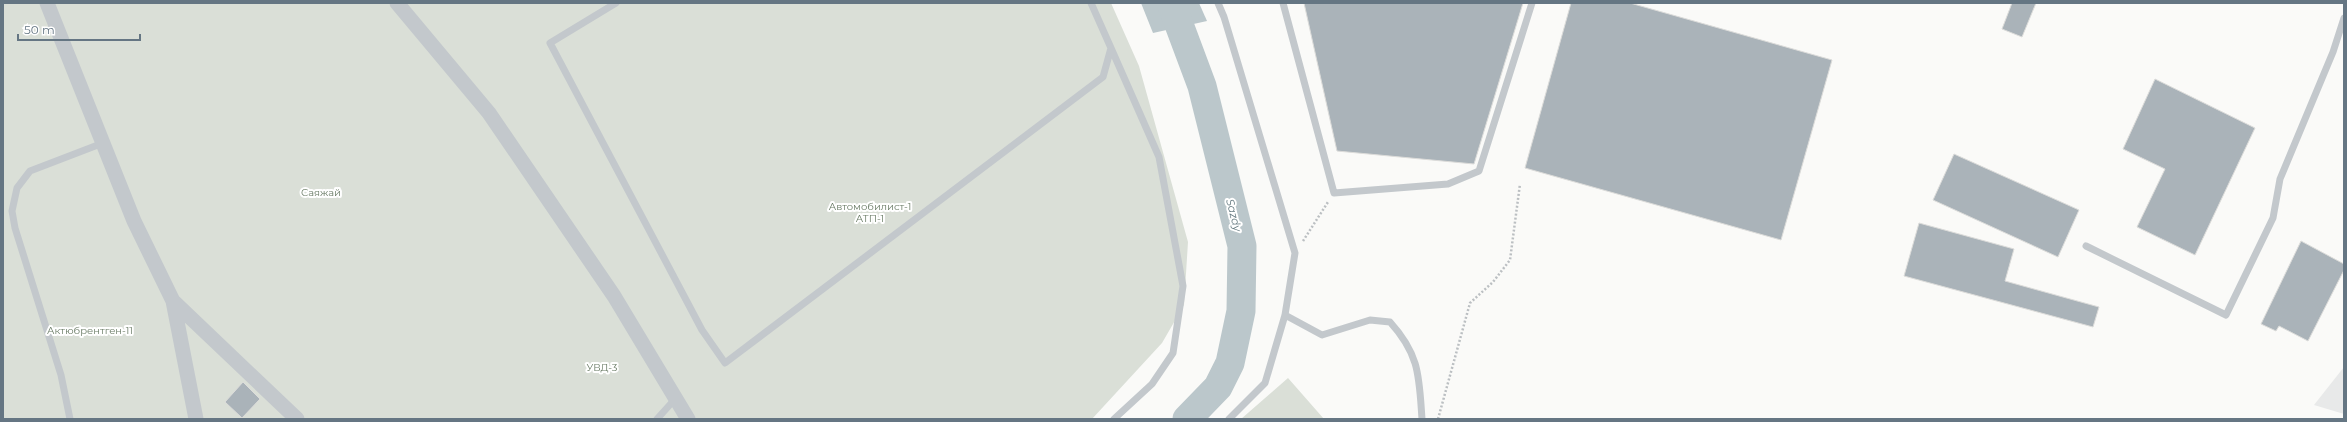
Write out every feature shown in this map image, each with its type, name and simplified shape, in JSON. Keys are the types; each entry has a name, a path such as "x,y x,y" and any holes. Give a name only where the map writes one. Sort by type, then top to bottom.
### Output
{"street":[{"path":"47,3 134,221 173,301 196,419"},
{"path":"397,3 489,113 614,296 688,419"},
{"path":"173,301 297,419"}],"lane":[{"path":"616,3 550,43 702,330 725,363 1103,77 1111,48"},
{"path":"1091,3 1159,157 1182,286 1173,353 1152,384 1114,419"},
{"path":"1218,3 1224,17 1295,253 1285,314 1265,383 1229,419"},
{"path":"1283,3 1334,193 1448,184 1479,171 1532,3"},
{"path":"2086,246 2226,315 2273,218 2280,179 2333,52 2344,18"},
{"path":"70,419 61,376 15,228 12,211 17,188 30,171 103,143"},
{"path":"1285,314 1322,335 1370,320 1390,322 1402,335 1418,368 1422,419"},
{"path":"657,419 676,398"}],"path":[{"path":"1438,419 1470,303 1493,282 1510,260 1520,184"},
{"path":"1295,253 1334,193"}],"shaded area":[{"path":"1141,3 1199,3 1207,21 1153,33"},
{"path":"2344,367 2344,414 2314,405"}],"green space":[{"path":"3,3 1111,3 1139,66 1188,242 1184,305 1162,343 1092,419 3,419"},
{"path":"1288,378 1324,419 1241,419"}],"building":[{"path":"1304,3 1523,3 1474,164 1337,151"},
{"path":"1571,3 1630,3 1832,60 1781,240 1525,168"},
{"path":"2012,3 2036,3 2022,37 2002,29"},
{"path":"2155,79 2255,128 2195,255 2137,227 2165,169 2123,149"},
{"path":"1954,154 2079,210 2058,257 1933,200"},
{"path":"1919,223 2014,249 2005,281 2099,307 2093,327 1904,276"},
{"path":"2301,241 2344,264 2344,270 2308,341 2279,326 2276,331 2261,324"},
{"path":"243,382 260,399 242,418 225,402"}],"waterway":[{"name":"Sazdy","path":"1171,3 1202,86 1242,246 1241,311 1230,363 1218,387 1187,419"}],"park label":[{"name":"Саяжай","path":"321,192"},
{"name":"Автомобилист-1 АТП-1","path":"870,212"},
{"name":"Актюбрентген-11","path":"90,330"},
{"name":"УВД-3","path":"602,367"}]}
